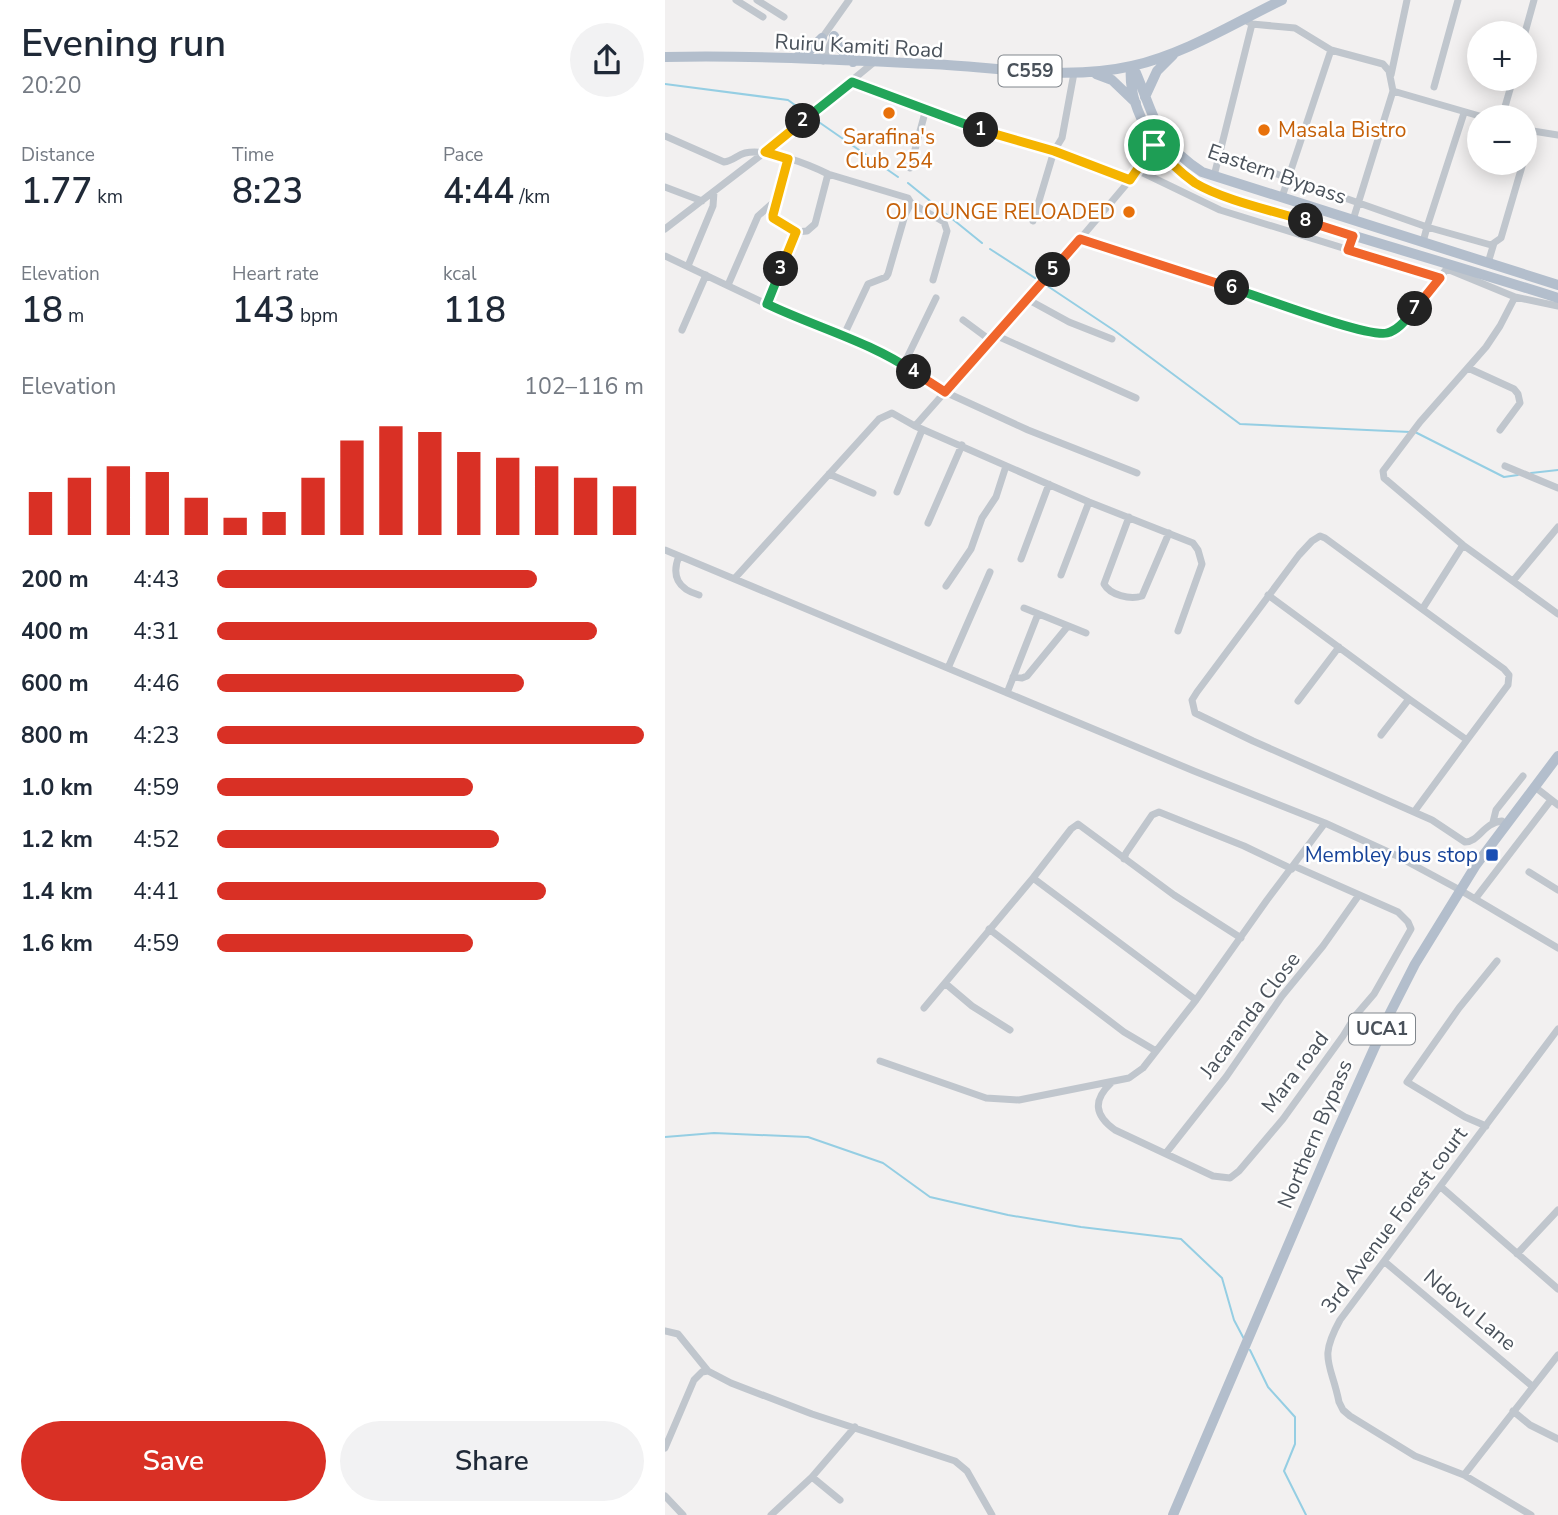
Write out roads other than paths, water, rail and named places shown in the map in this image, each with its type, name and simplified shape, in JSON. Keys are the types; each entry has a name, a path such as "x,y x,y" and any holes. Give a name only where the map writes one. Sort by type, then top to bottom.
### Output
{"main road":[{"name":"Ruiru Kamiti Road","path":"745,58 798,65 1090,72 1131,66 1178,51 1248,22 1282,0"},
{"path":"834,36 845,55 853,62"},
{"path":"794,59 809,51 822,38"},
{"path":"1090,72 1112,80 1141,101 1157,71 1178,51"},
{"name":"Ruiru Kamiti Road","path":"665,57 821,60 870,66"},
{"name":"Eastern Bypass","path":"1131,66 1136,73 1141,101 1158,140 1184,174 1198,185 1448,267 1558,298"},
{"name":"Eastern Bypass","path":"1158,140 1202,172 1558,285"},
{"name":"Northern Bypass","path":"1173,1515 1385,1024 1415,964 1499,823 1535,787 1558,756"}],"street":[{"path":"736,0 762,17"},
{"path":"757,0 784,17"},
{"path":"821,60 822,38 849,0"},
{"path":"1353,220 1393,90 1391,76 1407,0"},
{"path":"1434,87 1458,0"},
{"path":"1528,21 1534,0"},
{"path":"821,60 834,36 836,21"},
{"path":"1214,176 1248,22 1295,29 1331,50 1383,64 1391,76"},
{"path":"1282,197 1331,50"},
{"path":"665,229 870,66"},
{"path":"1033,221 1054,151 1062,138 1074,73"},
{"path":"852,82 967,126 1054,151 1130,180"},
{"path":"1393,90 1467,114"},
{"path":"911,168 926,109"},
{"path":"1423,242 1464,113"},
{"path":"1537,131 1558,135"},
{"path":"665,136 724,162 744,153 765,152 910,199 911,204 944,222 946,226 947,231 933,280"},
{"path":"897,492 918,428 945,392 1130,180 1158,140"},
{"path":"1220,155 1357,204 1483,244 1495,243 1501,239 1520,175"},
{"path":"788,159 773,218 796,232 807,231 815,224 828,174"},
{"path":"1137,170 1220,210 1440,278"},
{"path":"665,187 702,201"},
{"path":"688,266 713,206 713,192"},
{"path":"1220,210 1226,196"},
{"path":"728,285 758,216 776,200"},
{"path":"843,337 868,284 888,274 905,215 911,204"},
{"path":"1370,226 1376,210"},
{"path":"767,304 796,232"},
{"path":"1348,250 1353,236"},
{"path":"1080,239 1328,320 1383,334 1397,328 1448,267 1515,297 1558,306"},
{"path":"1488,263 1495,243"},
{"path":"665,256 904,364 945,392 1028,430 1136,473"},
{"path":"682,330 706,275"},
{"path":"1515,297 1500,326 1385,466 1383,475 1463,545 1558,614"},
{"path":"904,364 936,298"},
{"path":"1027,299 1069,322 1112,340"},
{"path":"964,320 993,338 1136,398"},
{"path":"1468,368 1514,389 1518,394 1520,403 1500,430"},
{"path":"735,579 879,419 892,413 918,428 963,445 1089,502 1193,543 1202,564 1178,631"},
{"path":"928,523 963,445"},
{"path":"946,586 971,549 982,518 996,497 1006,466"},
{"path":"1505,466 1558,488"},
{"path":"829,474 873,493"},
{"path":"1021,559 1049,484"},
{"path":"1061,575 1089,502"},
{"path":"1129,517 1104,584 1108,590 1133,598 1142,596 1169,533"},
{"path":"1513,581 1558,527"},
{"path":"1414,812 1508,685 1509,675 1423,608 1320,536 1299,555 1196,692 1192,700 1195,713 1253,741 1432,820 1468,843 1499,823 1496,810 1523,776"},
{"path":"1423,608 1463,545"},
{"path":"665,550 1325,823 1395,855 1558,948"},
{"path":"679,556 674,567 676,578 689,592 699,594"},
{"path":"948,668 990,572"},
{"path":"1268,595 1467,740"},
{"path":"1024,608 1086,633"},
{"path":"1007,693 1038,614"},
{"path":"1013,677 1027,676 1068,626"},
{"path":"1298,701 1339,646"},
{"path":"1381,735 1409,699"},
{"path":"1475,899 1555,802 1535,787"},
{"name":"Mara road","path":"1124,859 1152,815 1159,812 1398,912 1411,929 1374,995 1356,1015 1283,1119 1239,1171 1230,1178 1209,1174 1165,1153"},
{"path":"880,1061 998,1100 1020,1100 1111,1083 1135,1074 1196,1000 1325,823"},
{"path":"924,1008 1071,829 1078,824 1124,859 1241,938"},
{"path":"1529,872 1558,890"},
{"path":"1033,878 1196,1000"},
{"name":"Jacaranda Close","path":"1165,1153 1242,1056 1282,996 1323,946 1359,895"},
{"path":"989,929 1124,1032 1156,1051"},
{"path":"1486,1126 1465,1117 1407,1082 1459,1008 1497,961"},
{"path":"946,984 972,1006 1010,1030"},
{"name":"3rd Avenue Forest court","path":"1531,1515 1464,1475 1415,1456 1350,1416 1339,1402 1326,1351 1340,1320 1558,1029"},
{"path":"1111,1083 1102,1091 1098,1102 1104,1121 1115,1130 1165,1153"},
{"path":"1441,1187 1558,1289"},
{"path":"1517,1254 1558,1210"},
{"name":"Ndovu Lane","path":"1385,1262 1532,1386"},
{"path":"665,1331 678,1334 708,1371 731,1383 955,1461 967,1471 992,1515"},
{"path":"1464,1475 1558,1355"},
{"path":"665,1448 694,1380 708,1371"},
{"path":"1513,1411 1526,1422 1558,1439"},
{"path":"771,1515 812,1477 855,1427"},
{"path":"812,1477 840,1500"},
{"path":"666,1498 683,1515"}],"waterway":[{"path":"665,84 788,100 806,113"},
{"path":"813,118 898,177"},
{"path":"908,183 982,243"},
{"path":"990,249 1038,280"},
{"path":"1046,285 1115,331 1240,424 1410,432"},
{"path":"1415,432 1504,477 1518,475"},
{"path":"1531,473 1558,470"},
{"path":"665,1137 714,1133 808,1137 883,1163 930,1197 1008,1215 1181,1239 1222,1278 1234,1320 1244,1339"},
{"path":"1250,1350 1268,1387 1295,1417 1295,1444 1284,1471 1306,1515"}],"place":[{"name":"Sarafina's Club 254","path":"889,113"},
{"name":"Masala Bistro","path":"1264,130"},
{"name":"OJ LOUNGE RELOADED","path":"1129,212"},
{"name":"Membley bus stop","path":"1492,855"}]}
